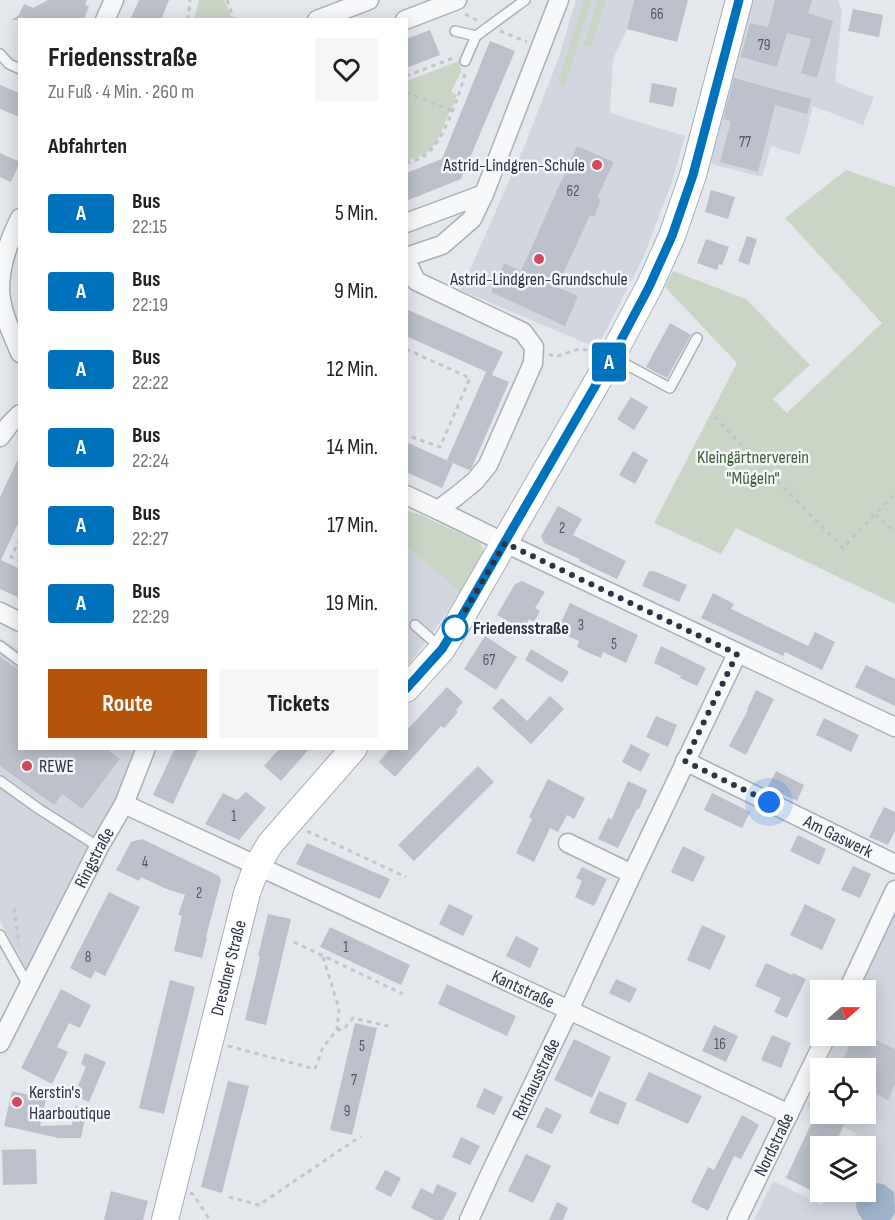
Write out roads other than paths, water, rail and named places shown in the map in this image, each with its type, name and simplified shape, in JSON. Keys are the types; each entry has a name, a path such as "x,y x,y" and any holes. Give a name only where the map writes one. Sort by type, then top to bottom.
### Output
{"street":[{"path":"106,18 114,0"},
{"path":"322,18 369,0"},
{"path":"408,19 457,0"},
{"path":"408,257 442,244 472,219 484,194 559,0"},
{"path":"408,687 442,649 612,357 649,287 672,236 693,175 739,0"},
{"path":"408,222 484,194"},
{"path":"18,222 2,268 0,292 18,347"},
{"path":"408,263 416,281 523,332 534,346 533,363 488,465 475,481 438,510"},
{"path":"0,437 18,416"},
{"path":"408,496 895,728"},
{"path":"0,612 18,621"},
{"name":"Rathausstraße","path":"469,1220 737,654"},
{"name":"Ringstraße","path":"0,1042 99,848 124,804 145,750"},
{"name":"Dresdner Straße","path":"165,1220 247,893 257,866 270,844 352,750"},
{"name":"Am Gaswerk","path":"685,761 895,864"},
{"path":"124,804 257,866"},
{"path":"568,843 632,874"},
{"name":"Kantstraße","path":"257,866 789,1114"},
{"path":"853,980 895,890"},
{"name":"Nordstraße","path":"737,1220 821,1046"}],"lane":[{"path":"467,56 476,36 525,0"},
{"path":"455,31 476,36"},
{"path":"0,54 9,64 18,68"},
{"path":"612,357 670,388 697,338"},
{"path":"415,625 442,649"},
{"path":"0,646 18,660"},
{"path":"0,781 99,848"},
{"path":"0,935 31,982"}],"water":[{"path":"876,1183 883,1184 894,1192 895,1213 890,1220 863,1220 858,1213 856,1202 876,1202"}],"place":[{"name":"Astrid-Lindgren-Schule","path":"597,165"},
{"name":"Astrid-Lindgren-Grundschule","path":"539,259"},
{"name":"Friedensstraße","path":"455,628"},
{"name":"REWE","path":"27,766"},
{"name":"Kerstin's Haarboutique","path":"17,1102"}],"park label":[{"name":"Kleingärtnerverein \"Mügeln\"","path":"753,467"}]}
